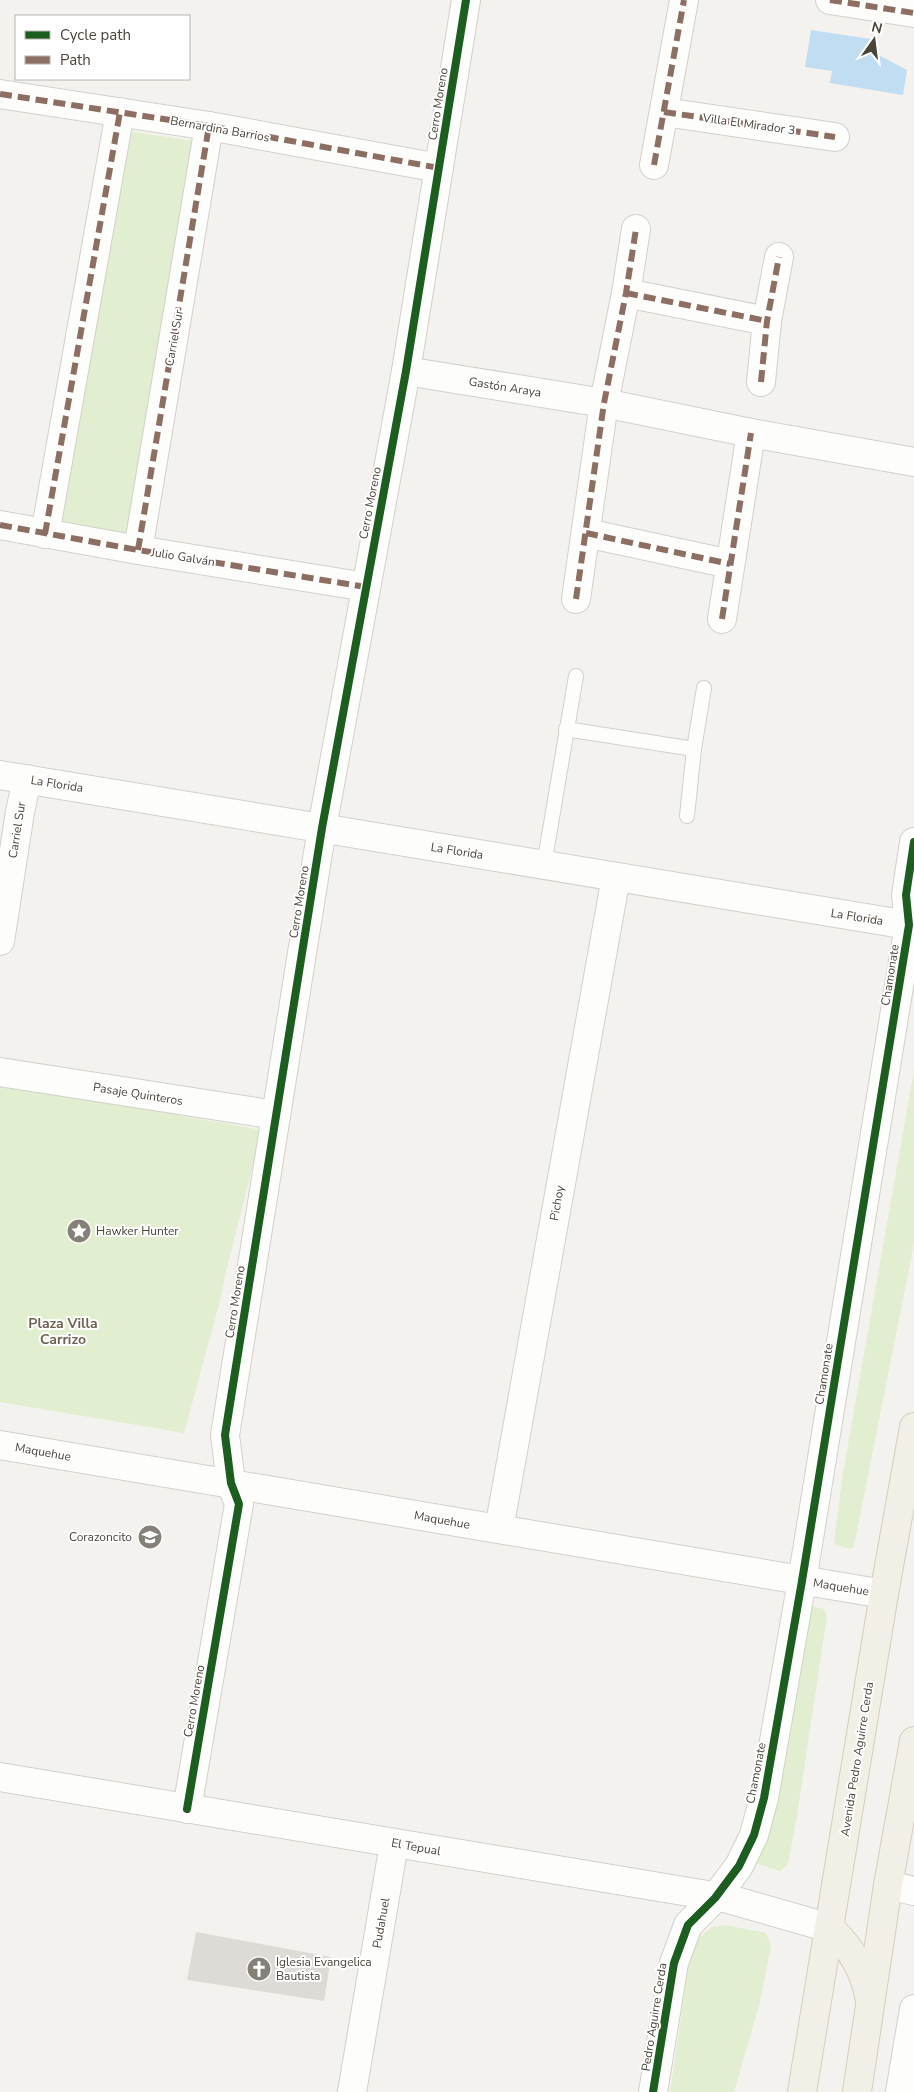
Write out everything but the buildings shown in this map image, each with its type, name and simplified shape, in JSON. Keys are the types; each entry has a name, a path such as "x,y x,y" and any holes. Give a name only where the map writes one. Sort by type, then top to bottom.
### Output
{"main road":[{"name":"Avenida Pedro Aguirre Cerda","path":"802,2092 884,1594 914,1427"},
{"path":"856,2092 871,2004 901,1888 914,1741"},
{"path":"830,1928 844,1941 855,1956 863,1972 871,2004"}],"street":[{"name":"Cerro Moreno","path":"187,1809 239,1504 231,1483 225,1435 322,828 406,371 466,0"},
{"path":"654,165 684,0"},
{"path":"830,0 914,14"},
{"name":"Bernardina Barrios","path":"0,94 210,126 440,168"},
{"path":"45,534 120,112"},
{"name":"Villa El Mirador 3","path":"664,112 835,136"},
{"name":"Carriel Sur","path":"138,550 210,126"},
{"path":"576,599 604,403 626,293 636,229"},
{"path":"761,382 768,321 779,257"},
{"path":"626,293 768,321"},
{"name":"Gastón Araya","path":"406,371 604,403 751,433 914,462"},
{"path":"722,619 751,433"},
{"name":"Julio Galván","path":"0,525 138,550 366,587"},
{"path":"586,534 730,564"},
{"name":"La Florida","path":"0,775 912,926"},
{"name":"Carriel Sur","path":"0,941 27,779"},
{"name":"Chamonate","path":"715,1898 739,1866 754,1835 764,1798 912,926 906,895 914,842"},
{"name":"Pichoy","path":"499,1529 616,877"},
{"name":"Pasaje Quinteros","path":"0,1072 276,1115"},
{"name":"Maquehue","path":"0,1445 884,1594"},
{"name":"El Tepual","path":"0,1777 724,1898 830,1928"},
{"name":"Pudahuel","path":"352,2092 394,1844"},
{"name":"Pedro Aguirre Cerda","path":"653,2092 674,1963 688,1924 715,1898"},
{"path":"900,2092 914,2008"}],"lane":[{"path":"544,865 576,676"},
{"path":"687,816 694,749 704,688"},
{"path":"566,729 694,749"}],"green space":[{"path":"126,131 195,141 127,535 59,525"},
{"path":"914,1070 914,1244 854,1546 850,1549 836,1545 834,1541 843,1473"},
{"name":"Plaza Villa Carrizo","path":"0,1083 262,1130 221,1297 184,1433 0,1402"},
{"path":"811,1606 824,1609 827,1616 797,1816 788,1864 780,1871 752,1862"},
{"path":"725,1925 766,1933 771,1946 759,2006 734,2092 670,2092 689,1964 696,1940 712,1927"}],"water":[{"path":"811,30 871,39 869,50 907,70 903,95 830,83 832,71 805,67"}],"marked path":[{"path":"654,165 684,0"},
{"path":"830,0 914,13"},
{"path":"0,94 209,126 439,168"},
{"path":"45,534 120,112"},
{"path":"664,112 835,137"},
{"path":"138,550 209,126"},
{"path":"576,599 604,403 626,293 636,229"},
{"path":"761,382 767,321 779,257"},
{"path":"626,293 767,321"},
{"path":"722,619 751,433"},
{"path":"0,525 138,550 366,587"},
{"path":"586,533 730,564"}],"cycle path":[{"path":"187,1809 239,1504 231,1483 225,1435 322,828 406,371 466,0"},
{"path":"653,2092 674,1963 688,1925 715,1898 739,1866 754,1835 764,1798 802,1581 909,925 906,895 914,842"}],"place":[{"name":"Hawker Hunter","path":"79,1231"},
{"name":"Corazoncito","path":"150,1537"},
{"name":"Iglesia Evangelica Bautista","path":"259,1969"}],"district":[{"name":"Plaza Villa Carrizo","path":"63,1332"}]}
